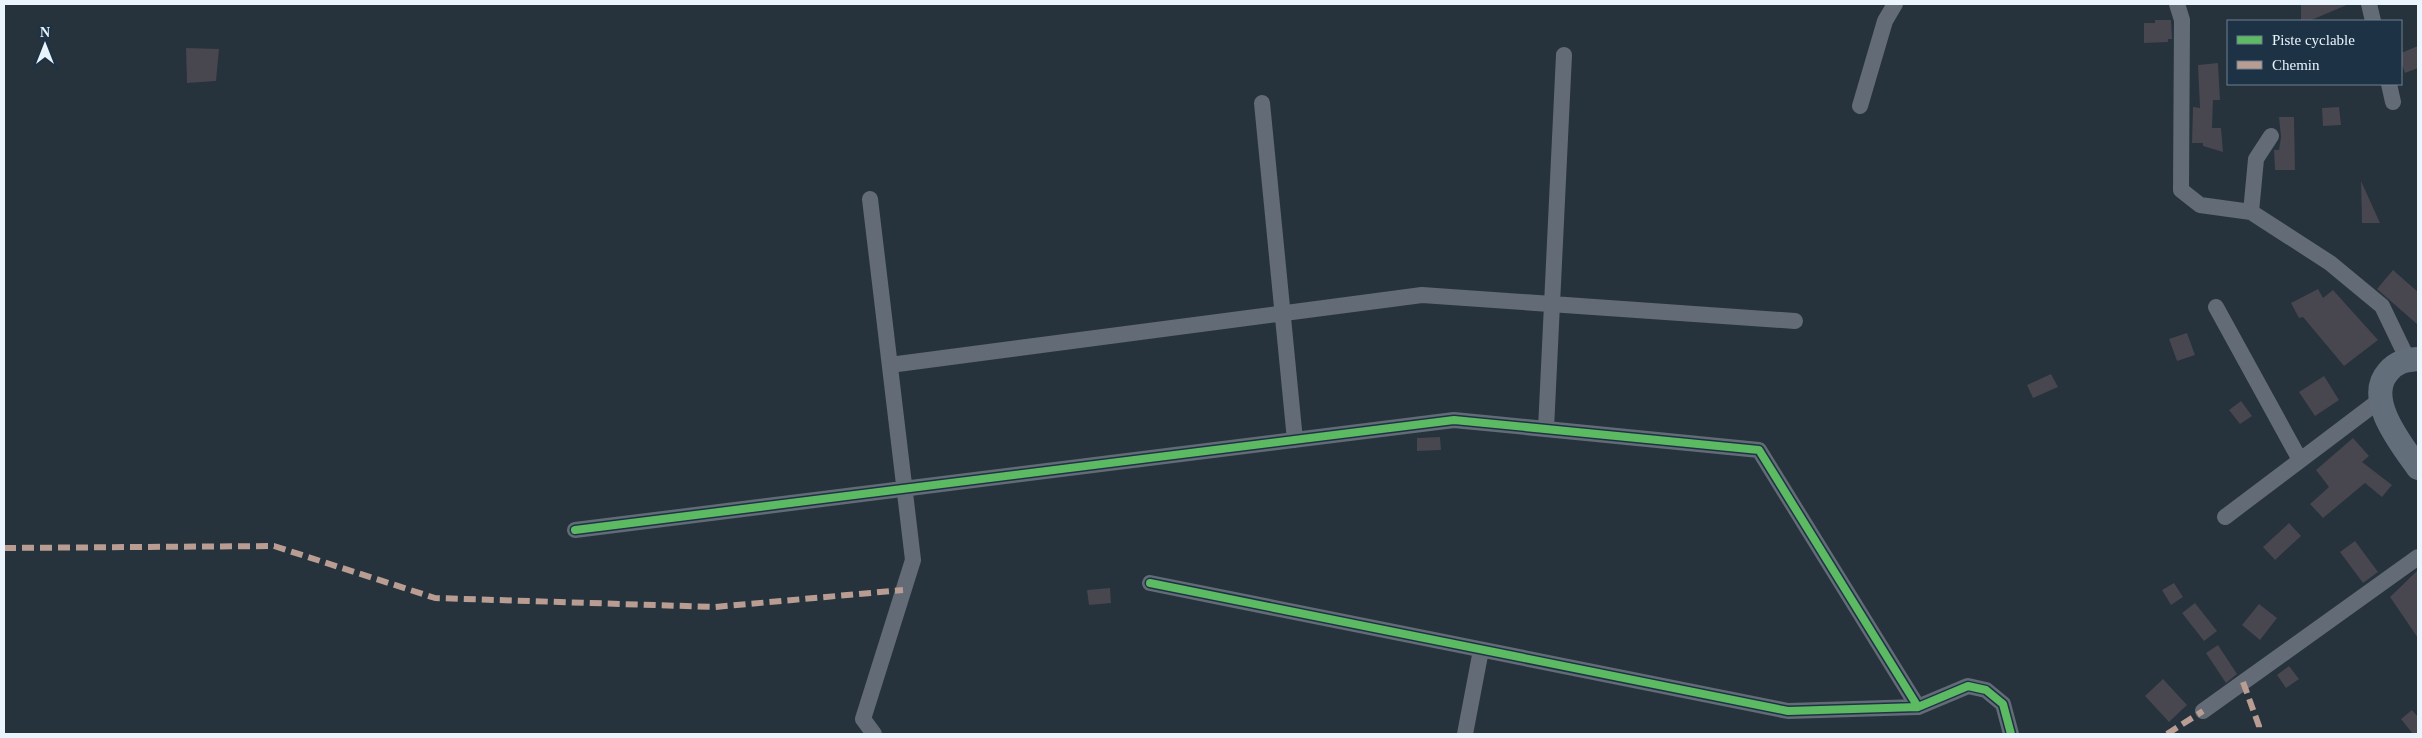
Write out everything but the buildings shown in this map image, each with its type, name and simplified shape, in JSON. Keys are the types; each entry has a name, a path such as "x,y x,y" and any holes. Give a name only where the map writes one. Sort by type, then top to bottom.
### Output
{"street":[{"path":"1860,106 1885,22 1895,4"},
{"path":"2177,4 2182,20 2181,190 2200,205 2251,212 2330,263 2382,306 2413,360 2394,364 2382,379 2380,400 2390,426 2418,468"},
{"path":"2369,4 2373,20"},
{"path":"1546,429 1564,55"},
{"path":"2389,85 2393,102"},
{"path":"1262,103 1295,440"},
{"path":"2251,212 2256,159 2271,136"},
{"path":"870,199 913,560 863,719 874,734"},
{"path":"890,365 1422,295 1795,322"},
{"path":"2216,307 2300,460"},
{"path":"2225,517 2380,400"},
{"path":"575,530 1454,420 1758,450 1918,707"},
{"path":"2203,710 2418,557"},
{"path":"1150,583 1788,711 1918,707 1968,686 1986,690 2003,704 2011,734"},
{"path":"1465,734 1481,650"}],"marked path":[{"path":"4,548 274,546 435,598 715,607 903,590"},
{"path":"2243,682 2259,726 2259,734"},
{"path":"2167,734 2203,711"}],"cycle path":[{"path":"575,530 1454,420 1759,450 1918,707"},
{"path":"1150,583 1788,711 1918,707 1968,686 1986,690 2003,704 2011,734"}]}
